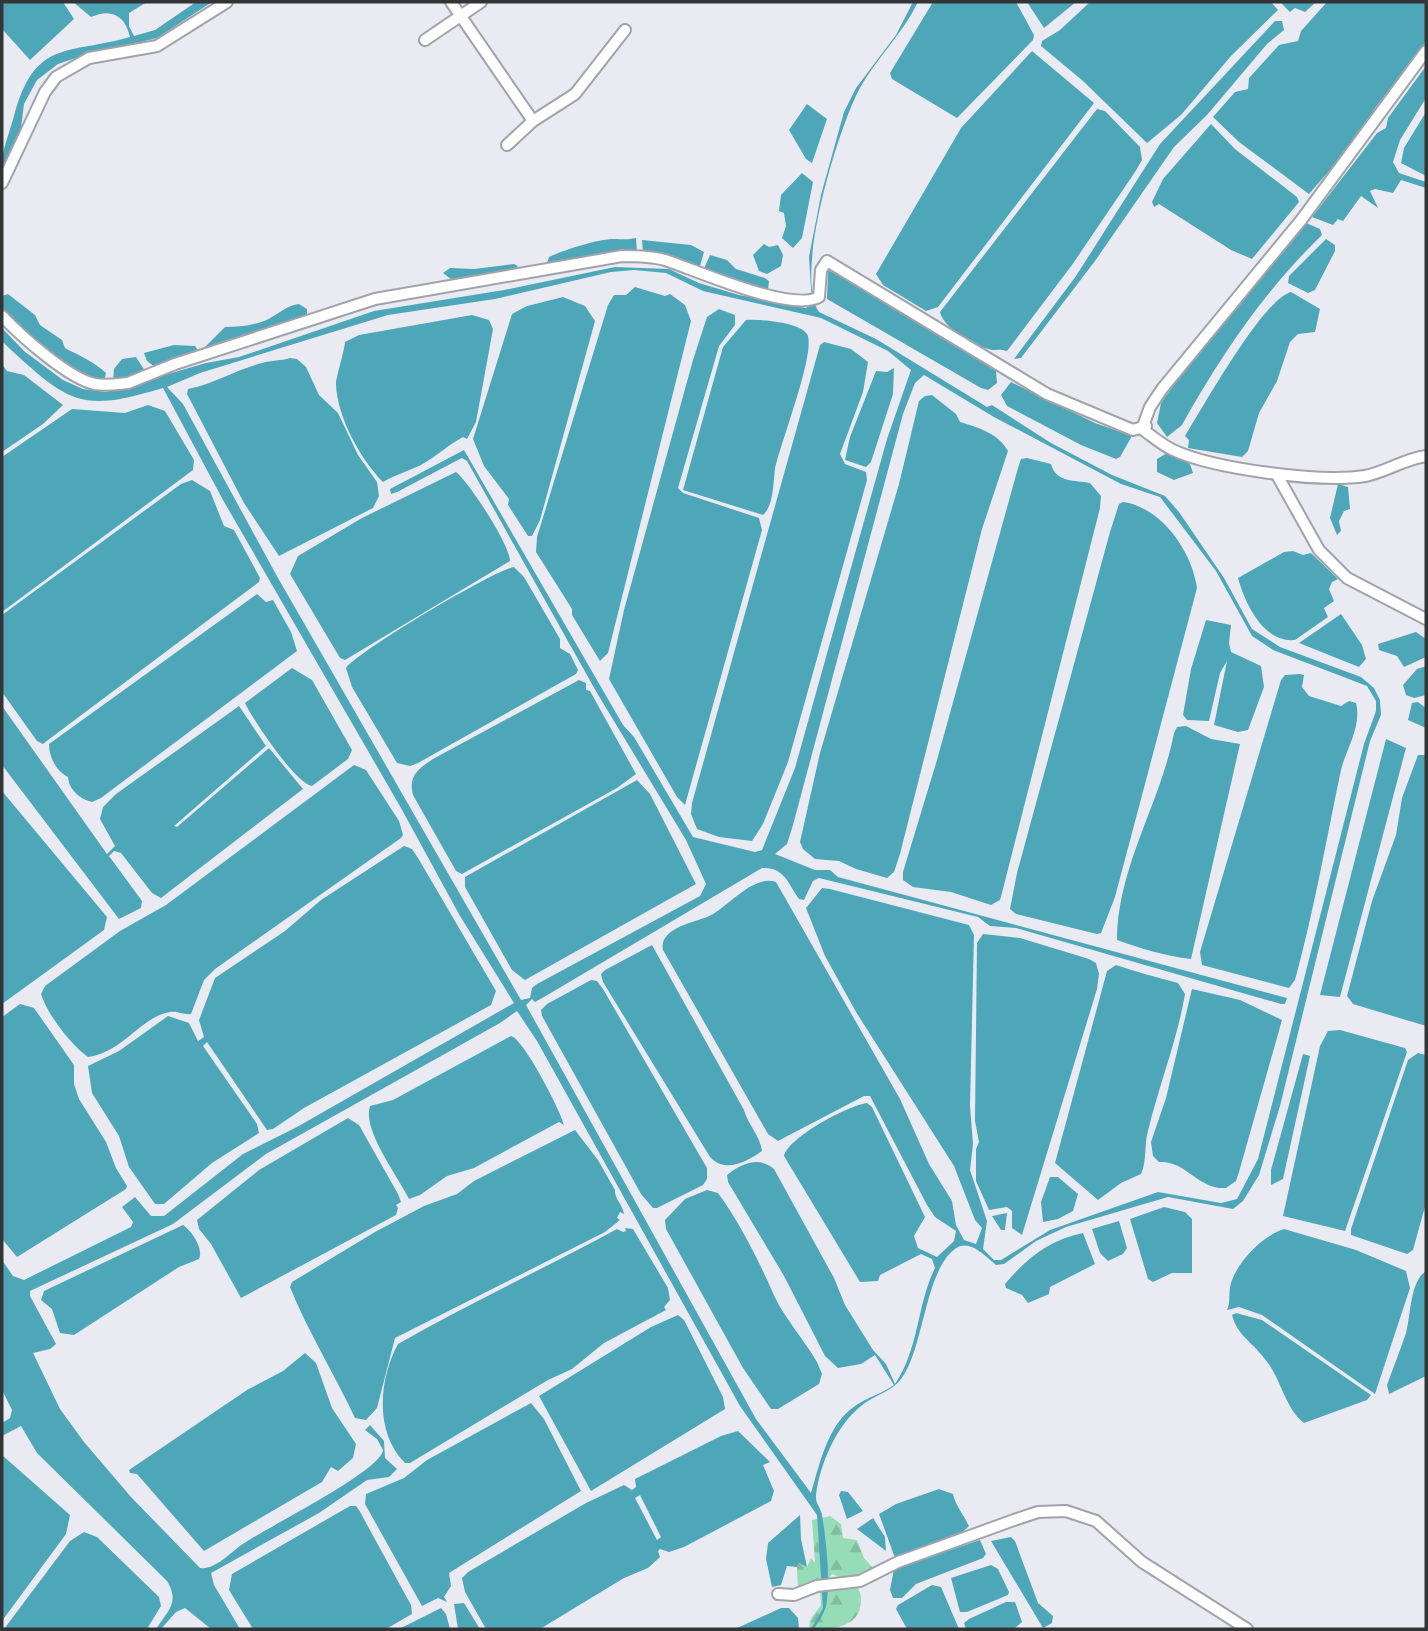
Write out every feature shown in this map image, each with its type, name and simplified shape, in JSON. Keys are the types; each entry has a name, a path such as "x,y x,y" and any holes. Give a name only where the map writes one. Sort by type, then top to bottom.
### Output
{"street":[{"path":"2,183 45,92 57,78 89,58 157,46 227,2"},
{"path":"451,2 533,121"},
{"path":"425,40 481,2"},
{"path":"507,145 533,121 575,94 625,30"},
{"path":"1144,427 1150,407 1162,389 1302,219 1426,51"},
{"path":"2,316 24,338 79,377 93,384 111,385 376,299 622,256 662,260 746,290 812,300 821,292 823,264 827,261 1047,394 1122,426 1144,427 1170,449 1191,457 1277,475 1366,476 1408,459 1426,456"},
{"path":"1277,475 1319,551 1347,578 1426,619"},
{"path":"778,1594 794,1595 817,1586 860,1581 898,1562 1026,1516 1066,1511 1096,1521 1142,1562 1247,1629"}],"green space":[{"path":"830,1516 841,1524 843,1538 857,1540 864,1558 873,1568 869,1574 847,1580 832,1574 828,1580 798,1592 799,1563 807,1567 811,1558 815,1563 812,1520"},
{"path":"855,1586 861,1598 856,1617 843,1625 809,1629 810,1620 821,1605 820,1590"}],"water":[{"path":"2,2 63,2 74,19 30,60 2,29"},
{"path":"73,2 147,2 129,13 129,26 134,36 155,30 196,2 212,2 157,38 58,64 37,80 24,104 21,128 2,168 4,148 22,91 32,73 44,61 57,54 130,37 125,23 116,15 105,13 91,17"},
{"path":"913,2 918,2 905,24 861,86 831,165 815,235 812,267 812,293 819,312 876,339 987,407 992,405 1051,443 1112,475 1165,496 1224,578 1252,629 1280,647 1361,677 1374,688 1380,700 1381,715 1370,741 1280,1106 1259,1175 1243,1201 1233,1209 1168,1197 1066,1227 1036,1241 1004,1264 996,1265 971,1247 960,1246 955,1249 938,1272 912,1357 902,1378 897,1384 891,1388 867,1401 852,1414 825,1458 816,1498 825,1536 827,1596 822,1615 814,1629 811,1629 823,1608 817,1515 740,1406 537,1041 517,1011 266,1154 173,1224 30,1291 30,1296 56,1344 50,1349 33,1353 60,1409 131,1497 200,1568 218,1563 246,1542 364,1471 383,1450 377,1439 365,1430 370,1425 384,1441 385,1458 397,1469 389,1477 367,1480 319,1513 211,1573 214,1585 240,1629 211,1629 185,1608 176,1612 161,1629 156,1629 171,1606 171,1588 167,1581 37,1453 21,1426 2,1436 2,1423 10,1418 12,1410 2,1390 2,1260 13,1276 24,1280 131,1227 133,1222 122,1207 135,1197 151,1216 164,1216 243,1154 297,1127 514,1003 460,916 401,808 223,500 163,388 114,400 79,398 48,382 10,349 2,341 2,328 24,351 63,380 83,389 106,392 206,363 239,357 374,311 504,290 615,267 669,269 699,283 739,295 806,308 812,304 809,257 821,195 844,112 856,88 896,35","holes":["634,270 666,273 703,291 821,318 888,351 911,370 887,439 795,768 762,850 755,852 693,837 634,737 623,725 464,450 390,489 391,494 397,492 462,458 467,461 597,693 686,840 706,884 700,896 537,984 532,988 530,998 521,1000 278,578 183,404 167,387 200,373 388,315 495,299 611,272","924,375 994,417 1121,484 1160,497 1216,571 1252,636 1273,650 1367,686 1376,701 1376,711 1364,744 1258,1159 1237,1199 1221,1203 1158,1192 1050,1230 1001,1260 994,1260 983,1249 987,1221 970,1170 973,1144 970,1106 974,935 969,925 822,888 806,908 825,956 856,1012 954,1166 975,1220 982,1228 976,1244 964,1240 956,1225 952,1201 929,1164 900,1099 776,882 758,883 714,913 678,928 666,937 663,950 768,1134 778,1141 864,1096 870,1096 927,1205 935,1217 956,1231 954,1241 937,1257 918,1248 914,1236 925,1217 872,1107 867,1103 820,1123 796,1140 784,1156 860,1282 878,1281 880,1275 921,1254 932,1259 935,1268 909,1356 895,1384 886,1364 873,1350 845,1305 834,1278 774,1169 756,1162 739,1167 727,1175 728,1182 784,1276 825,1356 838,1368 861,1364 875,1355 894,1385 864,1400 845,1414 831,1434 811,1493 756,1419 526,1005 532,999 535,1002 544,997 762,868 781,873 799,899 804,900 813,881 819,878 978,917 990,926 1016,928 1281,1004 1285,1004 1287,998 838,877 830,870 815,870 775,854 787,844 793,825 903,414 915,383"]},
{"path":"933,2 1016,2 1034,35 1033,40 957,118 892,79 890,73"},
{"path":"1027,2 1076,2 1044,28"},
{"path":"1090,2 1271,2 1278,10 1231,56 1181,115 1147,143 1083,81 1041,46 1042,41 1060,30"},
{"path":"1280,2 1316,2 1305,12 1295,8 1290,12"},
{"path":"1327,2 1426,2 1426,40 1375,108 1362,133 1309,194 1239,142 1213,117 1235,92 1248,89 1249,78 1279,45 1298,41 1301,31"},
{"path":"1275,21 1282,21 1284,30 1267,44 1207,115 1174,147 1095,261 1021,358 1014,359 1076,276 1160,144"},
{"path":"1032,51 1094,103 938,307 926,311 883,285 876,274 961,128"},
{"path":"1426,66 1426,98 1400,140 1393,162 1399,173 1426,182 1426,188 1401,180 1393,193 1375,189 1370,191 1378,208 1361,196 1343,221 1338,219 1333,225 1312,217 1377,133 1386,128 1388,118"},
{"path":"807,104 827,119 812,163 806,159 789,130"},
{"path":"1097,109 1105,111 1140,147 1142,160 1072,265 1007,351 992,350 969,341 947,325 940,312"},
{"path":"1426,112 1426,176 1401,163 1404,148"},
{"path":"1211,124 1235,149 1297,197 1299,202 1252,259 1231,250 1159,204 1154,207 1152,202 1163,179"},
{"path":"802,173 813,182 802,238 793,248 782,238 786,226 784,213 779,211 781,195"},
{"path":"1306,223 1320,229 1322,235 1301,256 1245,324 1182,425 1167,437 1157,423 1161,403 1217,327"},
{"path":"636,238 637,252 606,253 549,267 547,263 549,257 581,245 607,239"},
{"path":"1326,239 1335,245 1335,251 1315,290 1308,293 1288,283 1289,276"},
{"path":"642,240 691,245 704,252 700,266 695,268 643,252"},
{"path":"764,244 769,247 778,245 783,255 781,266 767,274 759,271 753,255"},
{"path":"710,255 727,260 736,269 765,278 769,281 768,290 703,271"},
{"path":"514,264 518,266 511,272 451,279 443,273 450,268 474,269"},
{"path":"828,270 876,295 990,366 996,371 997,383 988,390 981,388 827,299"},
{"path":"635,287 665,296 670,294 685,305 691,321 608,653 600,661 572,615 572,609 536,552 537,537 608,305 614,295 626,295"},
{"path":"1291,292 1320,309 1315,332 1298,334 1290,342 1277,381 1259,413 1248,451 1242,457 1188,448 1189,440 1185,436 1234,356 1265,314 1279,299"},
{"path":"8,294 35,315 40,325 62,340 65,348 106,373 104,382 64,362 17,327 2,308 2,296"},
{"path":"563,297 585,306 595,321 540,520 532,536 528,536 508,505 509,499 484,466 473,439 512,314 527,306"},
{"path":"299,304 307,309 307,317 210,350 205,347 225,327 259,323"},
{"path":"719,309 735,315 735,325 719,346 678,488 683,493 759,518 762,530 685,805 677,797 609,679 624,610 693,360 707,317"},
{"path":"472,315 489,320 493,329 476,422 467,439 463,437 421,465 383,482 359,450 337,397 336,384 345,342 359,335"},
{"path":"746,320 788,324 803,330 809,343 803,377 775,469 771,500 763,515 683,490 723,347"},
{"path":"824,342 851,349 868,362 863,392 840,454 845,464 866,472 867,480 788,762 763,824 752,841 719,837 697,829 691,814 692,803 820,345"},
{"path":"174,345 195,346 199,352 155,367 147,361 144,353"},
{"path":"136,357 145,371 113,381 114,369 122,359"},
{"path":"297,359 306,367 319,395 338,413 358,455 377,482 379,496 373,508 279,556 244,503 187,394 188,389 252,366"},
{"path":"2,364 7,371 24,375 63,405 43,424 2,452"},
{"path":"894,368 893,394 871,462 866,467 845,460 850,437 876,371 887,372"},
{"path":"1011,382 1095,423 1132,436 1120,457 1116,459 1081,445 1007,406 1001,395"},
{"path":"932,395 956,414 960,422 993,435 1008,451 982,529 900,854 894,872 887,878 839,861 815,859 803,849 800,842 820,753 899,484 919,401"},
{"path":"148,405 165,411 194,460 193,470 2,612 2,457 72,409 125,413"},
{"path":"1167,453 1190,464 1193,473 1174,480 1157,472 1157,459"},
{"path":"1021,459 1051,464 1053,470 1062,478 1090,483 1101,496 1003,889 1000,900 991,905 951,892 913,887 903,880 903,872 1018,468"},
{"path":"456,472 488,514 510,561 345,660 340,658 290,574 298,556 362,518"},
{"path":"192,480 210,491 224,526 234,530 260,578 259,582 43,744 37,741 2,692 2,615 181,484"},
{"path":"1338,484 1348,487 1350,509 1344,511 1339,521 1341,531 1337,535 1330,518"},
{"path":"1123,502 1150,512 1172,533 1189,560 1197,588 1115,897 1101,933 1097,934 1016,914 1010,909 1017,873 1110,532 1119,504"},
{"path":"1293,551 1303,555 1311,553 1338,579 1332,582 1329,589 1334,601 1324,608 1328,617 1295,640 1274,635 1257,620 1245,599 1238,578 1284,552"},
{"path":"514,567 524,577 560,639 560,648 570,654 578,670 576,674 418,763 410,766 397,763 352,687 346,668 374,646 427,613 481,582"},
{"path":"257,594 266,602 273,600 291,632 297,651 101,798 92,802 76,793 70,786 68,777 54,763 49,744"},
{"path":"1341,614 1362,645 1366,659 1359,667 1299,643"},
{"path":"1206,620 1231,625 1231,652 1261,666 1264,687 1248,730 1238,732 1214,725 1227,661 1220,673 1209,721 1187,720 1183,715 1191,669"},
{"path":"1416,632 1426,639 1426,657 1404,667 1397,656 1379,650 1378,644"},
{"path":"1426,666 1426,695 1414,698 1406,695 1403,685 1417,669"},
{"path":"292,668 312,680 352,750 348,759 312,786 305,783 286,763 265,736 245,703"},
{"path":"1285,675 1304,675 1302,687 1309,696 1341,706 1349,701 1356,703 1357,720 1341,770 1302,954 1295,980 1289,988 1202,965 1200,952 1281,680"},
{"path":"579,680 586,683 586,690 590,691 636,774 617,788 462,874 456,871 413,795 413,778 433,759"},
{"path":"1418,702 1426,708 1426,728 1408,720 1412,703"},
{"path":"2,706 107,854 115,846 100,819 103,807 116,794 239,706 266,746 174,826 177,827 269,748 303,789 161,898 152,893 121,853 114,851 109,856 142,901 141,908 119,919 2,765"},
{"path":"1186,726 1211,739 1240,744 1191,959 1154,952 1117,940 1119,913 1132,861 1160,784 1174,733 1177,727"},
{"path":"1386,739 1406,748 1340,997 1320,995"},
{"path":"1418,755 1426,755 1426,1026 1353,1004 1347,996 1372,901 1396,835 1402,798"},
{"path":"354,765 366,770 399,821 403,835 401,838 215,969 204,980 191,1014 173,1012 159,1015 101,1054 88,1057 74,1045 44,1002 41,994 45,986 120,931 166,905"},
{"path":"637,780 650,794 696,884 525,980 512,970 465,887 465,877"},
{"path":"2,791 107,917 104,930 2,1004"},
{"path":"404,846 412,849 418,858 496,991 491,1005 267,1130 207,1042 203,1046 257,1124 259,1133 212,1163 164,1204 155,1204 129,1167 119,1136 92,1093 88,1066 119,1051 168,1016 189,1023 198,1041 204,1037 199,1020 215,978 285,931 321,900"},
{"path":"983,934 1020,938 1089,959 1096,963 1099,974 1097,989 1022,1235 1012,1228 1012,1211 1007,1207 989,1210 976,1181 976,1149 979,1142 975,1121 977,943"},
{"path":"652,945 759,1140 762,1151 749,1159 729,1165 716,1162 710,1157 603,982 601,974 605,970"},
{"path":"1116,965 1178,983 1185,994 1148,1131 1141,1174 1121,1183 1098,1200 1055,1163 1107,971"},
{"path":"591,980 597,981 603,989 707,1168 707,1179 703,1185 657,1208 653,1208 641,1194 542,1016 541,1010 547,1004"},
{"path":"1192,989 1240,1000 1282,1020 1236,1181 1226,1188 1208,1184 1177,1166 1159,1162 1153,1156 1151,1142 1166,1098"},
{"path":"20,1004 34,1008 74,1065 74,1084 79,1099 106,1142 116,1168 127,1186 17,1257 2,1239 2,1017"},
{"path":"1340,1030 1405,1048 1407,1052 1345,1231 1283,1216 1320,1046 1328,1031"},
{"path":"511,1036 532,1061 564,1125 559,1122 474,1168 447,1176 420,1195 409,1199 376,1140 369,1116 370,1106 393,1100"},
{"path":"1418,1053 1426,1055 1426,1203 1413,1250 1407,1254 1351,1235 1351,1229 1408,1060"},
{"path":"1303,1054 1310,1056 1283,1179 1271,1185 1271,1170"},
{"path":"348,1118 359,1125 398,1194 401,1202 396,1205 396,1215 241,1298 211,1244 199,1229 197,1220 259,1170"},
{"path":"575,1130 598,1160 615,1190 624,1214 620,1212 617,1218 620,1220 605,1232 395,1338 377,1408 366,1420 355,1418 297,1304 290,1287 292,1282 375,1232 424,1206 457,1194 474,1181"},
{"path":"1050,1177 1058,1177 1078,1194 1073,1211 1058,1219 1043,1222 1041,1202"},
{"path":"707,1190 718,1193 734,1217 777,1301 822,1374 819,1384 778,1409 771,1409 743,1368 666,1229 665,1220 685,1199"},
{"path":"1164,1207 1185,1212 1192,1219 1192,1273 1172,1273 1153,1282 1148,1279 1130,1219"},
{"path":"1007,1213 1005,1230 1001,1230 992,1216"},
{"path":"1119,1221 1127,1248 1123,1254 1108,1261 1100,1253 1092,1229"},
{"path":"183,1225 196,1240 200,1250 199,1259 179,1267 74,1335 60,1333 52,1309 41,1300 44,1291"},
{"path":"625,1228 633,1229 668,1288 670,1300 664,1307 666,1310 604,1343 572,1369 548,1380 410,1463 405,1463 388,1436 383,1405 387,1373 398,1344 617,1229 626,1231"},
{"path":"1284,1229 1356,1250 1406,1271 1410,1288 1375,1394 1262,1315 1239,1307 1227,1310 1231,1283 1239,1266 1259,1243"},
{"path":"1083,1233 1095,1264 1050,1287 1049,1294 1028,1303 1022,1295 1006,1288 1005,1284 1030,1258 1049,1245"},
{"path":"1426,1271 1426,1376 1389,1394 1387,1385 1406,1333 1414,1290"},
{"path":"1236,1313 1262,1320 1371,1395 1367,1400 1304,1423 1292,1409 1270,1366 1237,1328 1232,1315"},
{"path":"678,1315 684,1320 723,1397 725,1409 591,1491 539,1396 651,1327"},
{"path":"305,1353 316,1363 332,1408 356,1444 353,1458 338,1471 331,1467 322,1482 204,1551 137,1474 130,1473 129,1470 247,1390 283,1371"},
{"path":"531,1403 544,1419 581,1491 449,1573 451,1586 444,1597 447,1602 438,1598 422,1606 365,1504 366,1494 404,1478 427,1460"},
{"path":"738,1431 770,1462 763,1465 774,1491 771,1501 684,1547 669,1552 660,1549 660,1557 648,1568 624,1578 540,1629 486,1629 465,1592 462,1578 468,1572 586,1503 624,1485 632,1490 636,1487 635,1479 721,1436","holes":["640,1495 661,1537 657,1540 635,1498"]},
{"path":"2,1455 70,1515 66,1534 2,1621"},
{"path":"939,1489 953,1494 969,1526 944,1542 895,1558 879,1514 896,1504"},
{"path":"841,1491 848,1492 863,1511 847,1519 839,1495"},
{"path":"350,1506 356,1506 359,1510 411,1605 412,1614 386,1629 253,1629 229,1590 232,1574"},
{"path":"800,1515 801,1539 807,1567 799,1563 797,1567 787,1566 781,1585 772,1587 766,1559 768,1543"},
{"path":"873,1518 885,1537 886,1551 857,1529"},
{"path":"84,1532 97,1537 159,1597 161,1606 147,1629 4,1629 70,1541"},
{"path":"1011,1537 1015,1541 1038,1603 1053,1616 1052,1623 1043,1628 991,1541"},
{"path":"980,1540 986,1554 983,1558 916,1584 902,1598 893,1598 890,1590 894,1569"},
{"path":"991,1565 998,1569 1008,1595 967,1612 960,1612 951,1578"},
{"path":"932,1585 941,1587 959,1629 907,1629 896,1609 898,1605"},
{"path":"1006,1602 1015,1602 1022,1622 1014,1629 966,1629 964,1623 969,1619"},
{"path":"464,1603 480,1629 458,1629 454,1604"},
{"path":"441,1608 446,1614 450,1629 399,1629"},
{"path":"781,1608 789,1608 798,1618 799,1629 735,1629"}]}
